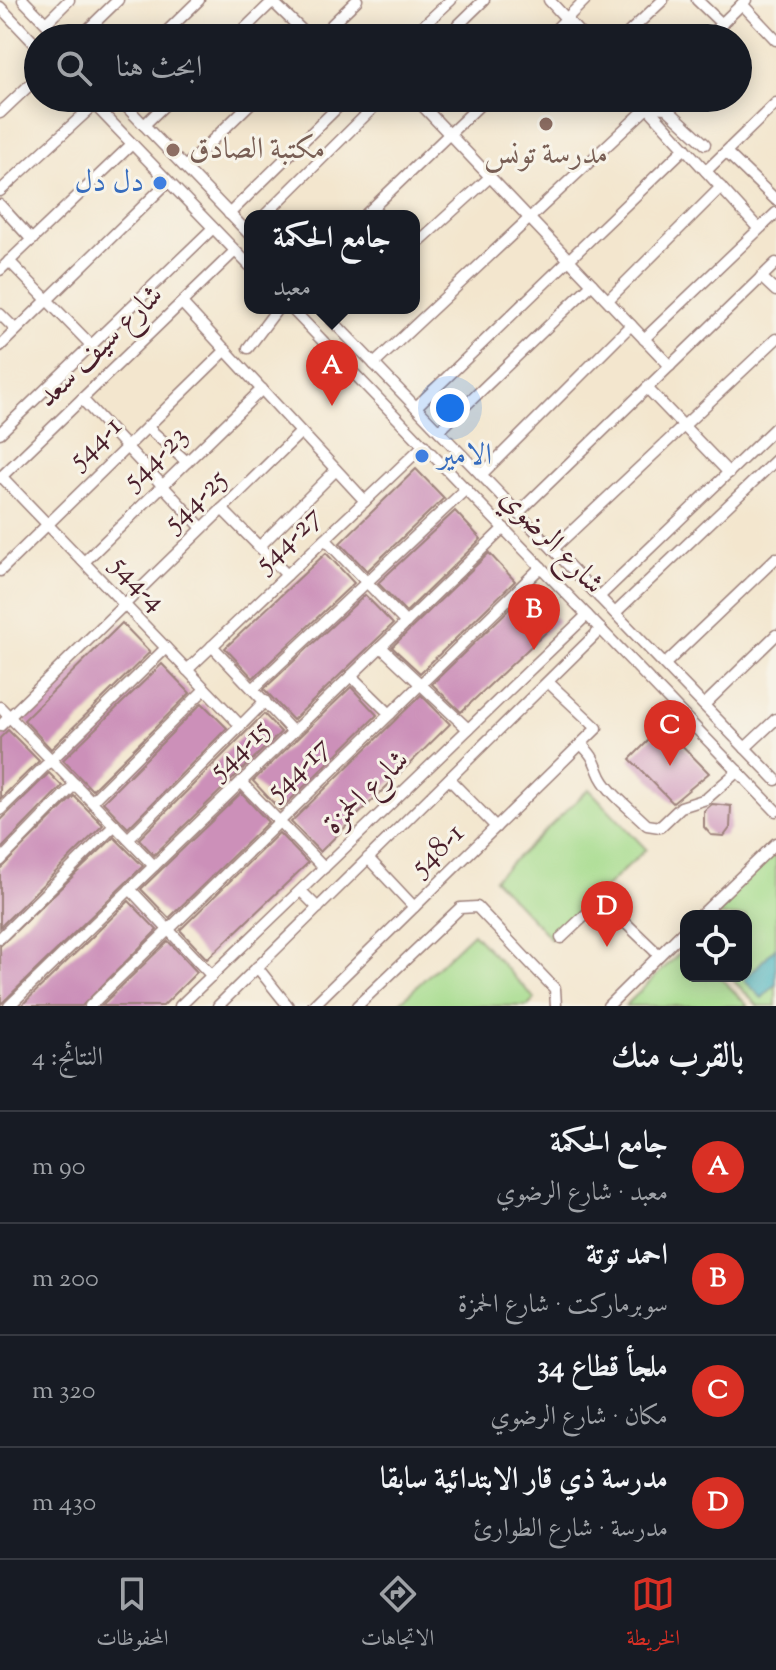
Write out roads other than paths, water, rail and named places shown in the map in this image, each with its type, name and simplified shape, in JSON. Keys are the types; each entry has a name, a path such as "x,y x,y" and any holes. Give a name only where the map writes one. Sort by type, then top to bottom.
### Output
{"street":[{"path":"23,0 46,23 69,0"},
{"path":"93,24 118,0"},
{"path":"174,24 199,0"},
{"path":"332,24 357,0"},
{"path":"425,24 451,0"},
{"path":"549,0 571,24"},
{"path":"562,24 585,0"},
{"path":"638,24 663,0"},
{"path":"697,0 722,24 744,2 776,40"},
{"path":"250,24 274,1 296,24"},
{"path":"458,24 480,1"},
{"path":"0,7 22,30"},
{"path":"28,24 37,15"},
{"path":"0,113 24,90"},
{"path":"706,171 776,103"},
{"path":"0,191 80,112"},
{"path":"101,112 244,260"},
{"path":"131,112 244,228"},
{"path":"144,125 157,112"},
{"path":"185,167 242,112"},
{"path":"229,214 333,112"},
{"path":"270,210 369,112"},
{"path":"429,112 670,366"},
{"path":"370,210 473,112"},
{"path":"374,364 529,217 633,112"},
{"path":"654,112 758,228"},
{"path":"670,112 705,144"},
{"path":"0,270 132,144"},
{"path":"395,416 413,404 569,260 685,148"},
{"path":"726,152 774,194"},
{"path":"420,241 490,177"},
{"path":"0,346 168,182"},
{"path":"608,300 721,187"},
{"path":"0,205 32,240"},
{"path":"644,339 776,213"},
{"name":"شارع سيف سعد","path":"0,433 213,228"},
{"name":"شارع سيف سعد","path":"1,477 235,251"},
{"path":"9,261 92,346"},
{"path":"518,513 776,263"},
{"path":"761,277 776,291"},
{"path":"439,431 592,284"},
{"path":"182,303 365,501"},
{"path":"0,314 16,330"},
{"path":"248,348 274,314"},
{"name":"شارع الرضوي","path":"297,314 776,811"},
{"name":"شارع الرضوي","path":"326,314 774,778"},
{"path":"333,321 341,314"},
{"path":"481,475 631,325"},
{"path":"553,549 776,339"},
{"name":"544-1","path":"0,571 226,350"},
{"path":"647,388 729,473"},
{"name":"544-23","path":"84,562 262,389"},
{"path":"82,399 202,528"},
{"path":"147,427 187,462"},
{"path":"599,597 776,427"},
{"name":"544-25","path":"0,726 301,432"},
{"name":"544-27","path":"187,670 424,445"},
{"path":"615,613 773,468"},
{"path":"259,547 336,470"},
{"name":"544-4","path":"1,477 240,725"},
{"path":"253,689 466,489"},
{"path":"222,509 287,575"},
{"name":"544-15","path":"9,1006 504,528"},
{"path":"325,539 406,623"},
{"path":"665,664 776,558"},
{"name":"544-17","path":"90,1006 541,567"},
{"name":"شارع الحمزة","path":"180,1006 587,615"},
{"name":"شارع الحمزة","path":"218,1006 601,629"},
{"path":"704,705 776,635"},
{"path":"212,646 293,732"},
{"path":"381,647 468,729"},
{"path":"0,810 166,648"},
{"path":"351,676 390,714"},
{"name":"548-1","path":"313,1006 597,728 548,682"},
{"path":"92,801 205,689"},
{"path":"128,839 265,701"},
{"path":"0,707 154,866"},
{"path":"745,748 776,719"},
{"path":"581,744 596,759 601,777 647,825 655,828 681,807 706,799 738,771"},
{"path":"755,789 774,778"},
{"path":"449,779 496,827"},
{"path":"241,782 324,868"},
{"path":"0,861 75,784"},
{"path":"0,938 115,825"},
{"path":"706,910 776,843"},
{"path":"368,858 414,907"},
{"path":"130,889 212,976"},
{"path":"301,891 318,908"},
{"path":"561,938 597,904 607,905 659,955"},
{"path":"357,1006 460,908 471,905 477,907 555,989 556,1006"},
{"path":"608,1006 680,935"},
{"path":"257,967 288,1006"}],"water":[{"path":"776,947 776,984 762,998 746,982 752,982 752,972"}],"place":[{"name":"مدرسة تونس","path":"546,124"},
{"name":"مكتبة الصادق","path":"173,150"},
{"name":"دل دل","path":"160,183"},
{"name":"جامع الحكمة","path":"332,406"},
{"name":"الامير","path":"422,456"},
{"name":"احمد توتة","path":"534,650"},
{"name":"ملجأ قطاع 34","path":"670,766"},
{"name":"مدرسة ذي قار الابتدائية سابقا","path":"607,947"}]}
